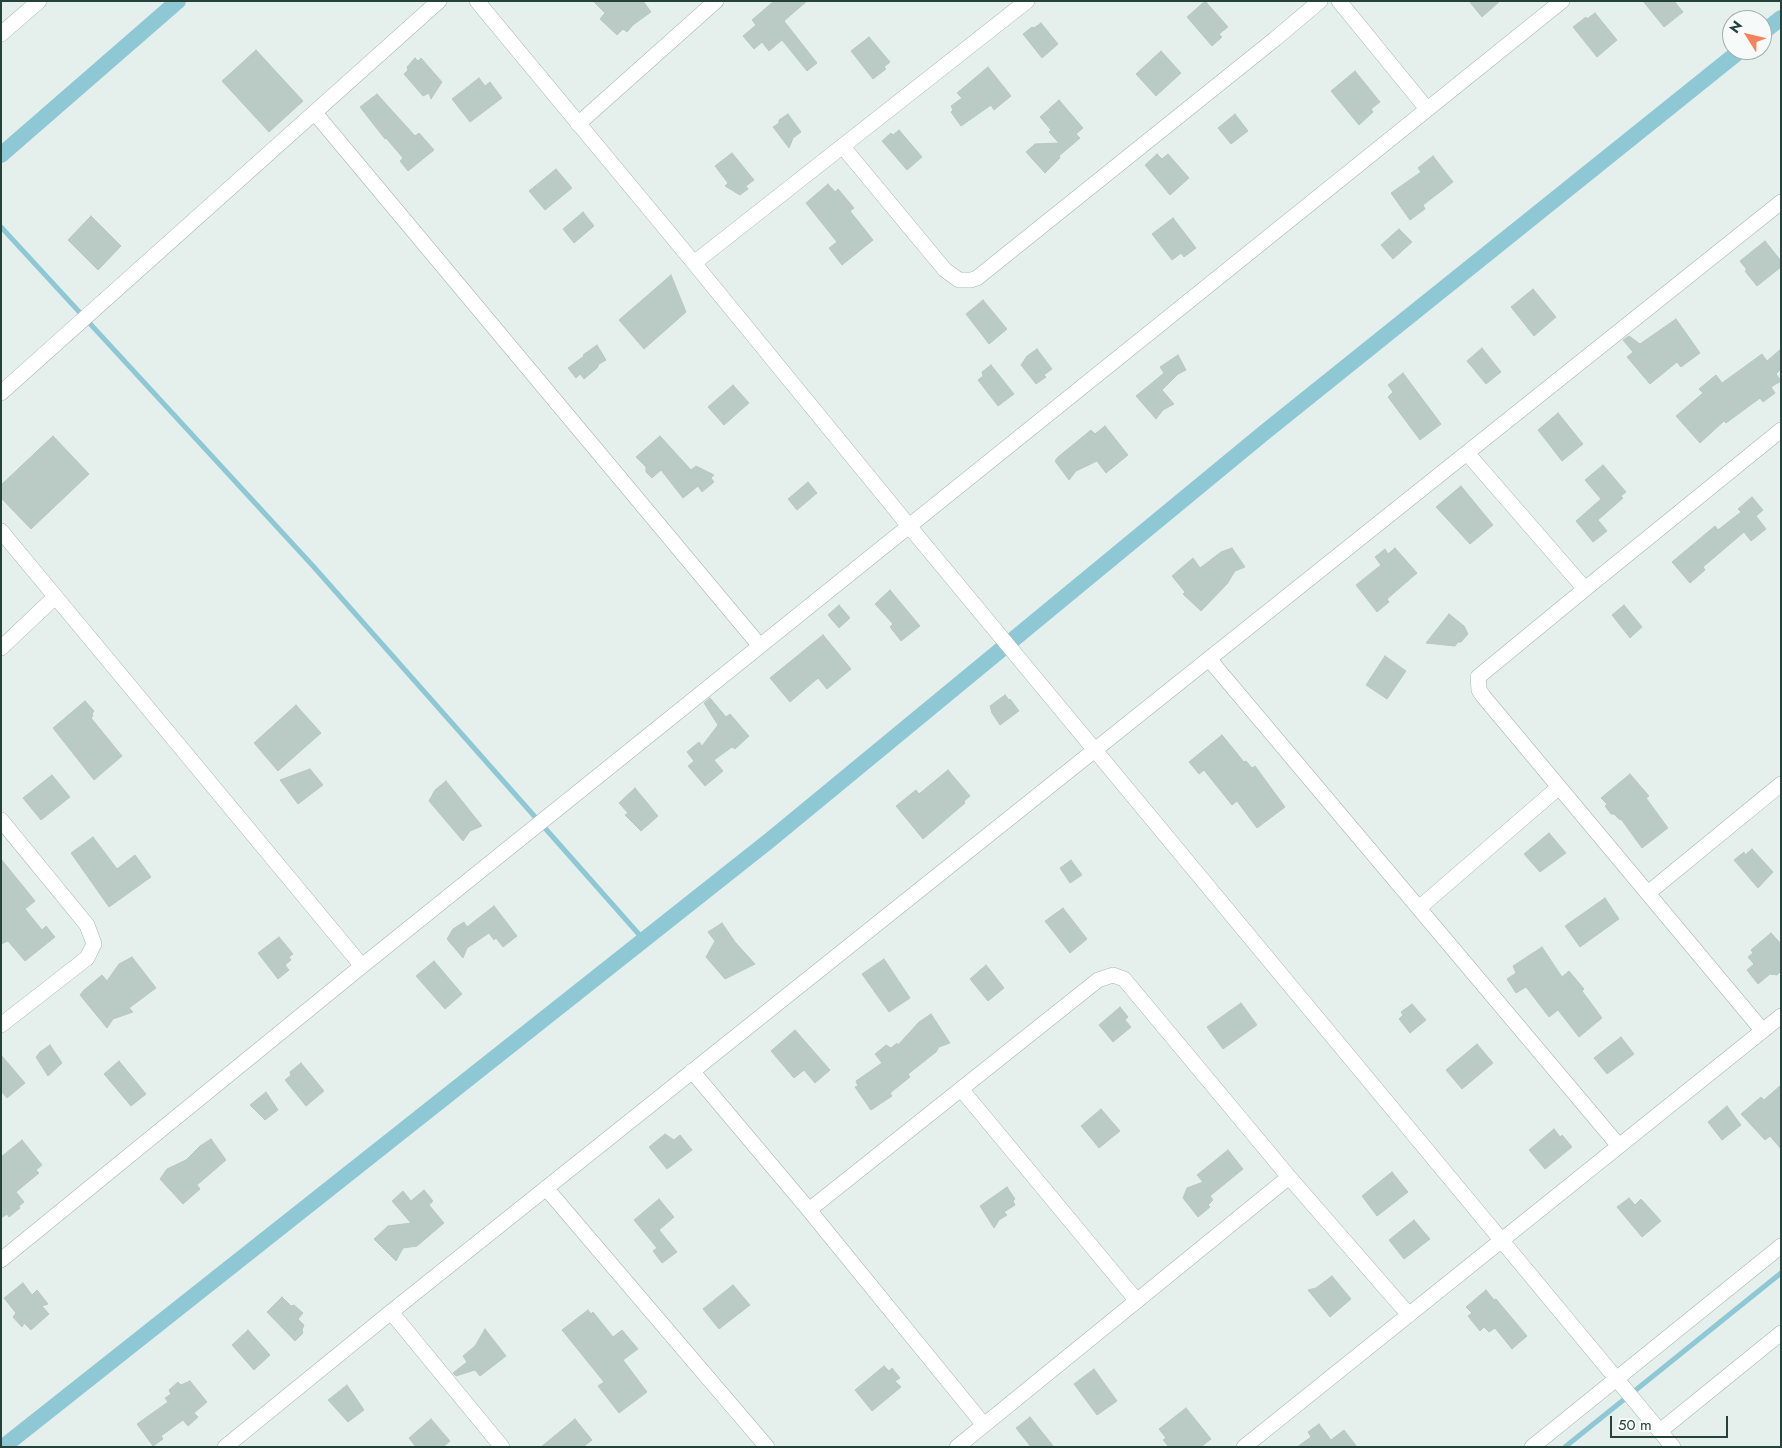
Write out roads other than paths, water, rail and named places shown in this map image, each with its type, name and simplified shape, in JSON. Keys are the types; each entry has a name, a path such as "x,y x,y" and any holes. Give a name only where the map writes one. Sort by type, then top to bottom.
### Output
{"street":[{"path":"1,34 39,1"},
{"path":"1,393 440,1"},
{"path":"477,1 909,526 1673,1447"},
{"path":"578,124 716,1"},
{"path":"694,263 1027,1"},
{"path":"843,146 945,270 959,280 971,280 977,278 1320,1"},
{"path":"1339,1 1427,109"},
{"path":"1,1260 362,966 1562,1"},
{"path":"315,113 760,646"},
{"path":"225,1447 692,1071 1781,202"},
{"path":"1762,1030 1483,696 1479,690 1478,677 1781,430"},
{"path":"1467,453 1585,588"},
{"path":"1,531 362,966"},
{"path":"1,648 55,596"},
{"path":"1209,659 1619,1146"},
{"path":"1648,893 1781,784"},
{"path":"1419,908 1559,787"},
{"path":"1,820 87,925 94,944 87,958 1,1025"},
{"path":"809,1210 1098,980 1113,975 1124,979 1289,1177 1408,1315"},
{"path":"1244,1447 1781,1016"},
{"path":"692,1071 809,1210 984,1425"},
{"path":"961,1089 1137,1301"},
{"path":"957,1447 1289,1177"},
{"path":"546,1188 767,1447"},
{"path":"1532,1447 1781,1246"},
{"path":"391,1312 502,1447"},
{"path":"1660,1431 1781,1333"}],"waterway":[{"path":"1,155 178,1"},
{"path":"1772,25 1781,18"},
{"path":"3,1447 770,840 1265,432 1729,60"},
{"path":"1,227 313,566 644,940"},
{"path":"1565,1447 1781,1273"}]}
